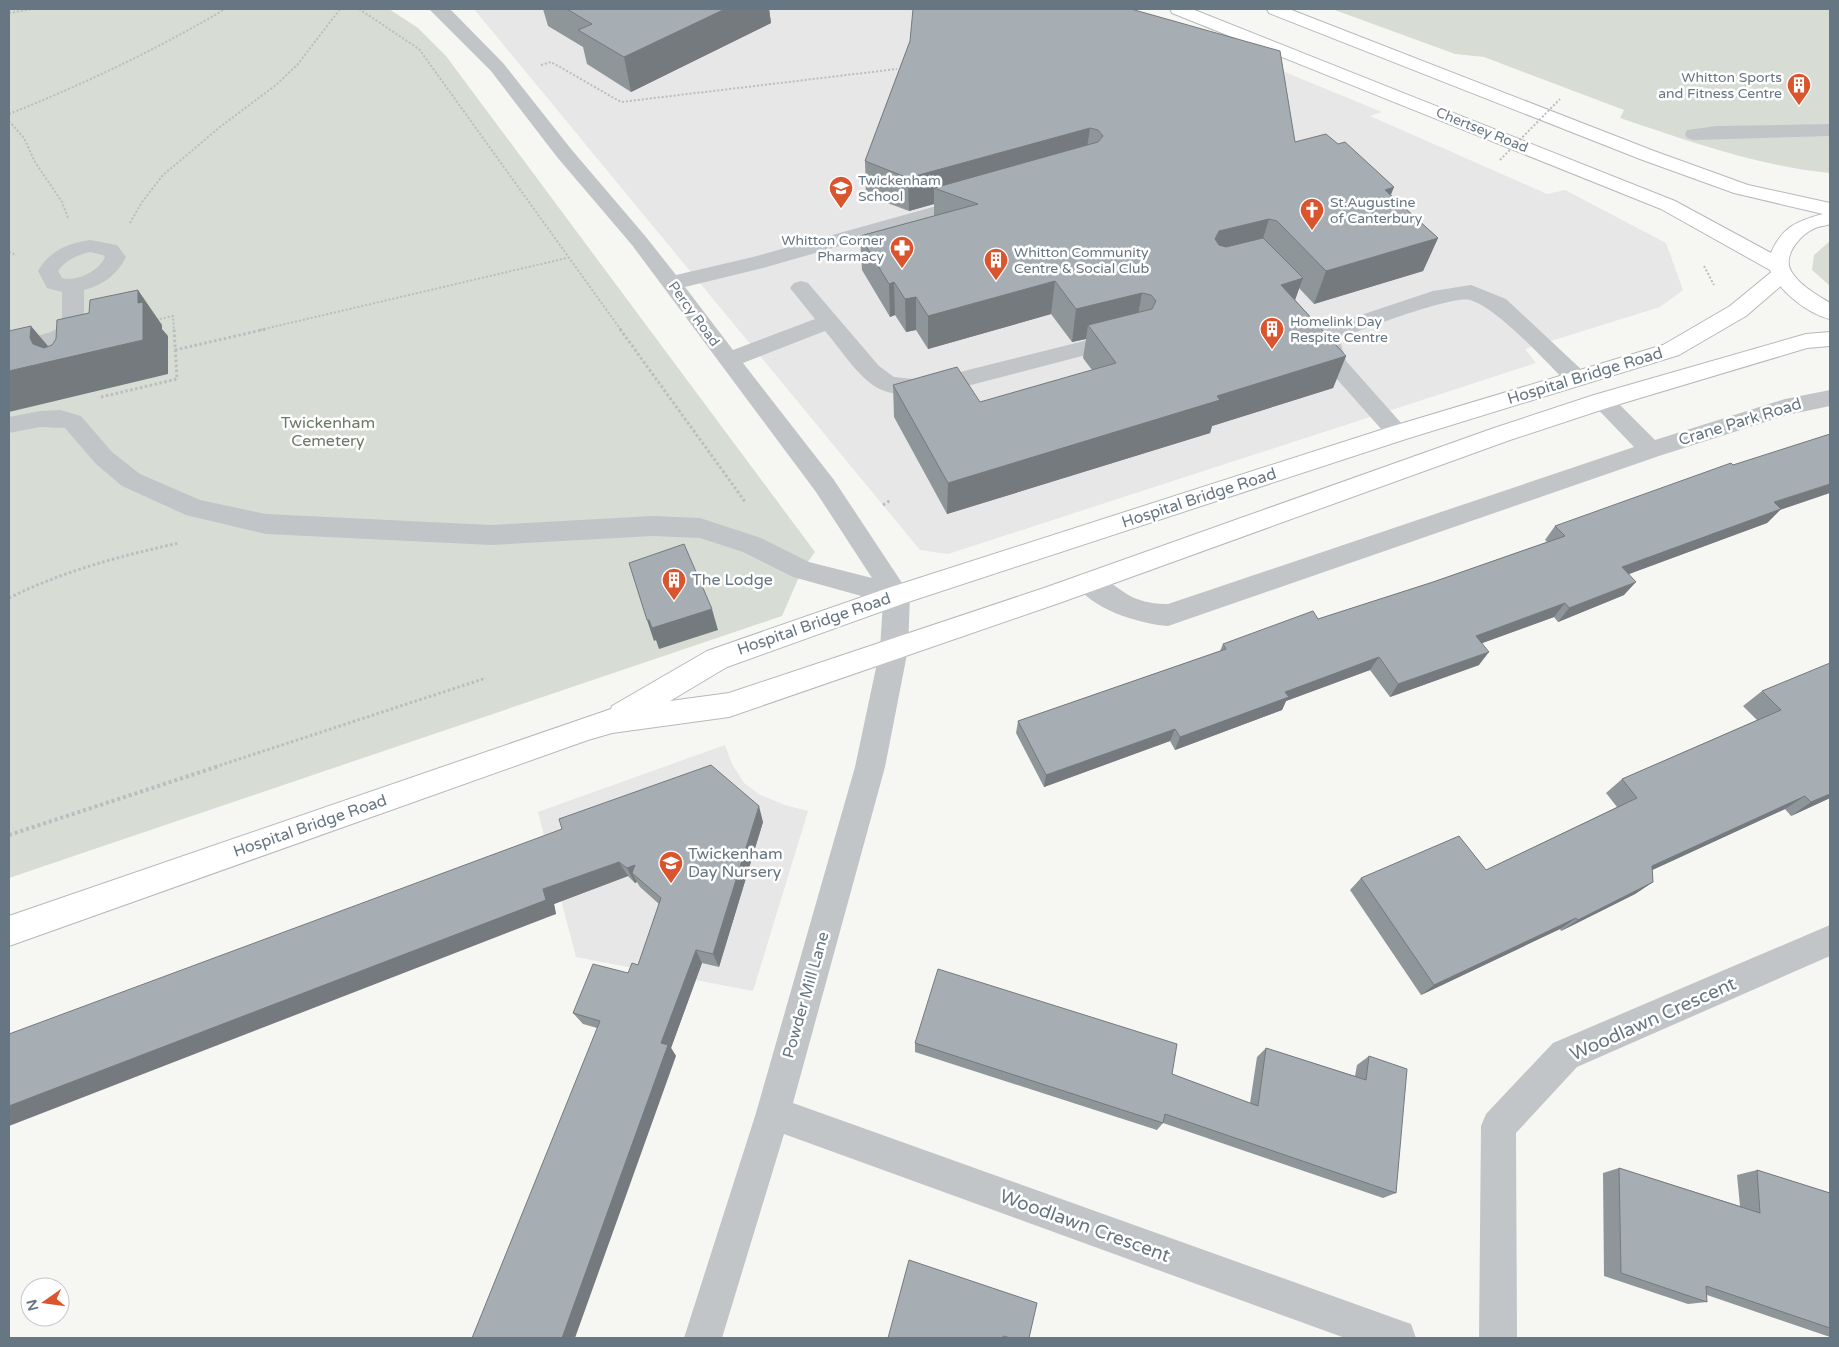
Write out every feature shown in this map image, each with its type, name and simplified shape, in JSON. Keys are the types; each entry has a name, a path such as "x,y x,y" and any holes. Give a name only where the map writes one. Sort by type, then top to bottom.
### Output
{"main road":[{"name":"Chertsey Road","path":"1178,9 1668,205 1781,270 1813,302 1830,312"},
{"path":"1275,9 1648,155 1742,189 1830,209"},
{"path":"1781,270 1782,250 1790,238 1806,225 1830,218"},
{"name":"Hospital Bridge Road","path":"9,931 612,721 717,659 897,595 1398,433 1671,350 1738,311 1781,270"},
{"name":"Hospital Bridge Road","path":"612,721 729,705 1088,582 1502,434 1602,401 1806,341 1830,339"},
{"path":"1576,378 1602,401"}],"street":[{"name":"Percy Road","path":"437,9 468,36 505,76 564,153 672,283 728,360 825,486 897,595"},
{"path":"1694,134 1830,130"},
{"path":"672,283 756,263 992,196"},
{"path":"99,246 113,251 116,256 115,262 104,274 95,279 73,285 54,282 49,277 48,271 58,258 79,248 99,246"},
{"path":"72,356 73,285"},
{"path":"801,288 871,371 888,384 914,387 944,384 1136,335"},
{"path":"1398,433 1336,364 1320,327 1441,296 1470,292 1498,304 1576,378"},
{"path":"728,360 828,322"},
{"path":"9,351 59,336 73,328"},
{"name":"Crane Park Road","path":"1651,450 1785,407 1830,398"},
{"name":"Hospital Bridge Road","path":"1602,401 1651,450"},
{"path":"9,425 54,418 72,408 104,458 131,480 195,508 266,524 491,535 653,526 700,528 752,545 802,570 897,595 894,649"},
{"path":"1088,582 1121,605 1147,615 1168,615 1651,450"},
{"name":"Powder Mill Lane","path":"704,1338 773,1113 870,767 894,649"},
{"name":"Woodlawn Crescent","path":"1498,1338 1498,1126 1565,1056 1830,940"},
{"name":"Woodlawn Crescent","path":"773,1113 1397,1338"}],"path":[{"path":"9,13 32,9"},
{"path":"9,114 75,88 179,37 225,9"},
{"path":"113,251 142,202 163,175 220,127 276,85 292,70 313,46 340,9"},
{"path":"359,9 420,49 762,525 752,545"},
{"path":"505,76 551,62 621,102 897,69"},
{"path":"1500,160 1560,99"},
{"path":"9,121 24,138 35,162 62,202 79,248"},
{"path":"175,350 571,257"},
{"path":"72,408 177,379 174,316 155,320"},
{"path":"881,506 891,500"},
{"path":"9,598 73,571 142,550 180,542"},
{"path":"9,835 486,678"}],"shaded area":[{"path":"474,9 1131,9 1382,112 1370,116 1547,194 1565,190 1666,243 1683,290 1660,307 1525,349 1536,363 948,554 920,550"},
{"name":"Twickenham Day Nursery","path":"725,745 732,764 744,783 760,795 785,805 808,811 753,991 576,957 538,812"}],"green space":[{"name":"Twickenham Cemetery","path":"9,9 389,9 418,28 446,56 815,552 802,570 782,616 9,878"},
{"path":"1332,9 1830,9 1830,173 1803,170 1750,159 1620,118 1624,110 1484,57 1455,54"},
{"path":"1830,241 1830,286 1812,270 1814,255"}],"building":[{"path":"567,9 725,9 624,57 578,30 592,24"},
{"path":"913,9 1131,9 1280,51 1295,142 1326,134 1338,144 1345,142 1394,187 1385,190 1438,238 1326,271 1277,221 1269,219 1219,231 1215,239 1219,245 1226,247 1263,238 1303,278 1281,285 1346,356 1217,396 1220,400 948,483 893,385 957,367 980,402 1116,363 1088,325 1152,309 1156,301 1151,295 1142,293 1076,309 1055,281 928,316 916,297 905,299 894,282 889,284 860,236 978,204 934,188 1098,142 1103,136 1098,130 1090,128 908,178 865,161 910,41"},
{"path":"138,290 138,303 143,302 143,340 9,371 9,331 31,326 30,338 33,344 44,348 52,345 56,339 57,320 89,313 90,300"},
{"path":"1830,434 1830,484 1774,502 1781,509 1622,567 1636,582 1569,608 1565,603 1476,636 1489,652 1398,684 1379,657 1285,692 1289,697 1180,737 1175,729 1046,775 1018,721 1226,649 1223,644 1313,611 1318,619 1433,582 1565,536 1555,526 1731,463 1733,465"},
{"path":"684,544 712,609 652,628 649,620 647,620 629,563"},
{"path":"1830,663 1830,794 1811,802 1805,796 1652,866 1653,882 1578,920 1576,918 1434,985 1361,878 1459,836 1486,870 1637,798 1622,779 1781,710 1762,691"},
{"path":"711,765 759,806 713,954 696,950 661,1043 668,1045 562,1338 472,1338 600,1021 573,1013 593,964 628,973 632,963 638,965 661,898 632,873 635,865 627,868 619,862 543,889 546,900 9,1106 9,1034 562,829 559,819"},
{"path":"938,969 1177,1044 1172,1074 1258,1106 1266,1048 1366,1080 1369,1056 1407,1069 1396,1193 1165,1114 1163,1123 915,1043"},
{"path":"1619,1168 1760,1213 1757,1170 1830,1193 1830,1328 1706,1286 1707,1302 1621,1273"},
{"path":"909,1260 1037,1303 1029,1338 1003,1336 1003,1338 888,1338"}],"place":[{"name":"Whitton Sports and Fitness Centre","path":"1799,106"},
{"name":"Twickenham School","path":"841,209"},
{"name":"St.Augustine of Canterbury","path":"1312,231"},
{"name":"Whitton Corner Pharmacy","path":"902,269"},
{"name":"Whitton Community Centre & Social Club","path":"996,281"},
{"name":"Homelink Day Respite Centre","path":"1272,350"},
{"name":"The Lodge","path":"674,601"},
{"name":"Twickenham Day Nursery","path":"671,884"}]}
